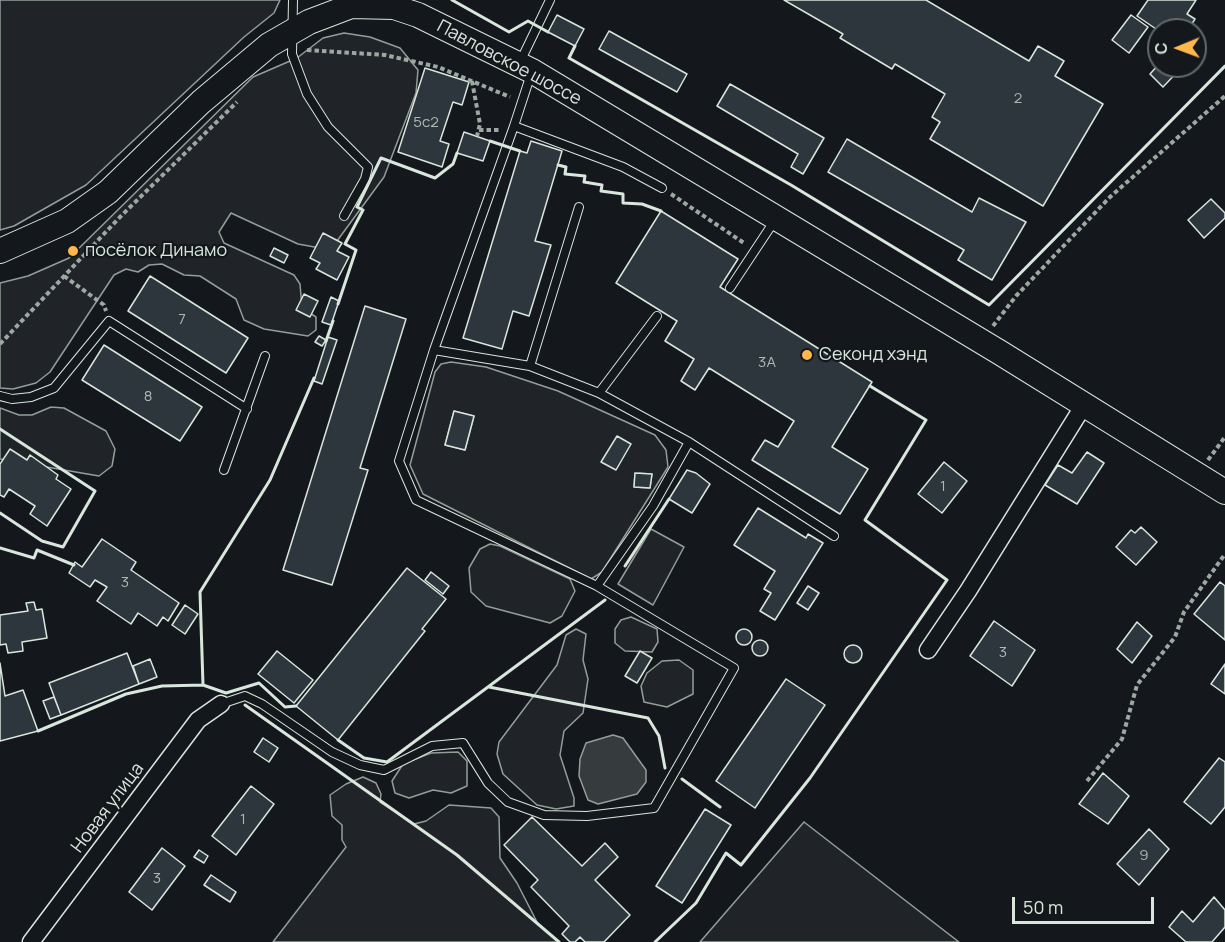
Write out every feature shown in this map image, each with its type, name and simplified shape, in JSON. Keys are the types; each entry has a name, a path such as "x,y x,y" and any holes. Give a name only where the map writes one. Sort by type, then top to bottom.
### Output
{"main road":[{"name":"Павловское шоссе","path":"0,251 67,221 108,192 235,71 292,43 352,3 394,7 418,15 525,67 990,346 1225,492"}],"street":[{"path":"928,650 968,591 1084,405"},
{"name":"Новая улица","path":"31,942 198,720 221,704"}],"lane":[{"path":"293,0 292,43 307,94 328,127 368,167 365,178 344,216"},
{"path":"221,704 245,696 262,704 332,752 360,765 384,770 432,746 463,743 488,783 508,802 544,815 587,816 654,808 734,668 597,586 416,500 399,461 434,350 522,102 525,67 550,0"},
{"path":"513,128 623,167 662,188"},
{"path":"530,366 579,207"},
{"path":"730,288 776,218"},
{"path":"599,393 657,316"},
{"path":"0,396 12,399 32,397 54,388 109,321 247,409"},
{"path":"434,350 530,366 599,393 689,442 834,536"},
{"path":"224,470 265,356"},
{"path":"597,586 653,506 689,442"}],"path":[{"path":"292,43 311,48 385,55 438,67 522,102"},
{"path":"472,81 480,124 477,136"},
{"path":"0,344 64,276 244,95"},
{"path":"990,346 1016,296 1110,197 1225,96"},
{"path":"479,130 513,128"},
{"path":"662,188 755,250"},
{"path":"64,276 104,305 109,321"},
{"path":"1087,781 1122,739 1137,685 1175,637 1184,612 1225,554"}],"shaded area":[{"path":"0,0 280,0 274,13 244,37 86,185 14,226 0,230"},
{"path":"344,33 370,37 400,48 418,70 416,93 384,177 337,241 320,248 298,244 231,213 219,232 224,243 294,275 300,284 302,308 316,317 316,330 308,336 264,329 244,320 236,299 200,276 184,275 162,264 149,265 138,272 126,269 114,275 50,372 36,383 13,389 0,388 0,283 28,276 69,258 253,77 297,58 323,38"},
{"path":"451,362 486,367 558,391 655,435 666,450 668,467 602,572 591,579 423,494 410,465 435,372 441,364","holes":["454,411 474,416 465,450 445,445","635,473 652,474 650,488 634,487"]},
{"path":"51,407 64,408 106,431 115,449 112,466 99,476 0,459 0,408 19,415 32,415"},
{"path":"651,529 684,547 653,605 618,584"},
{"path":"490,544 500,546 570,579 575,591 562,616 550,623 486,606 471,592 469,568 480,549"},
{"path":"631,617 657,629 658,642 652,652 625,651 615,643 615,629 621,620"},
{"path":"576,629 586,634 583,660 588,679 583,713 564,731 560,755 574,798 574,806 556,809 537,805 503,774 497,754 499,742 557,665 566,635"},
{"path":"679,660 693,670 693,694 667,707 644,702 641,686 647,673 662,661"},
{"path":"613,735 623,738 646,770 646,782 637,794 598,804 588,800 579,776 580,759 586,743"},
{"path":"458,752 467,761 467,786 451,793 433,790 409,798 395,793 392,781 403,764 431,753"},
{"path":"363,777 376,783 381,794 380,802 414,824 426,821 449,805 491,808 499,817 500,858 517,883 538,924 559,942 273,942 346,847 342,840 342,825 332,816 330,795 346,784"},
{"path":"804,822 959,942 700,942"}],"building":[{"path":"784,0 926,0 1029,61 1038,46 1064,61 1055,76 1103,104 1043,206 930,139 940,122 932,117 945,94 895,64 892,69 840,38 843,34"},
{"path":"1148,0 1196,0 1187,14 1193,18 1147,18 1147,23 1137,16"},
{"path":"557,15 584,29 575,46 548,32"},
{"path":"1131,15 1147,26 1129,53 1112,40"},
{"path":"609,31 687,74 677,92 599,49"},
{"path":"425,68 469,82 462,105 453,102 440,141 449,144 442,167 398,152"},
{"path":"1154,78 1172,78 1163,87"},
{"path":"730,84 824,138 803,174 791,167 798,154 717,106"},
{"path":"464,132 490,141 483,161 457,153"},
{"path":"847,139 972,212 979,198 1026,222 992,280 958,260 964,250 828,172"},
{"path":"531,141 562,151 535,241 551,245 529,316 513,311 502,349 463,338 520,151 527,153"},
{"path":"1211,199 1225,213 1225,218 1204,238 1188,220"},
{"path":"661,211 738,259 720,287 872,382 832,447 868,469 840,514 752,460 765,440 778,447 794,421 709,368 695,390 681,381 694,359 665,341 677,321 616,283"},
{"path":"323,233 342,243 337,251 349,257 337,280 316,269 320,263 310,258"},
{"path":"274,248 288,255 284,263 270,256"},
{"path":"150,276 248,338 226,373 128,311"},
{"path":"304,294 318,301 310,317 296,310"},
{"path":"331,297 339,301 331,325 322,322"},
{"path":"365,306 406,319 360,468 368,470 332,585 283,570"},
{"path":"319,336 326,340 322,346 315,342"},
{"path":"328,337 337,340 322,384 314,381"},
{"path":"104,345 202,407 180,441 82,380"},
{"path":"454,411 474,416 465,450 445,445"},
{"path":"617,436 631,444 616,470 601,462"},
{"path":"10,449 27,460 30,455 58,475 56,479 71,489 47,526 30,514 35,506 9,489 4,497 0,495 0,464"},
{"path":"1087,452 1104,463 1077,504 1045,485 1058,465 1072,473"},
{"path":"944,462 967,481 942,513 918,494"},
{"path":"687,470 696,473 710,484 692,513 669,499"},
{"path":"635,473 652,474 650,488 634,487"},
{"path":"758,508 806,538 808,534 823,543 775,620 760,611 771,593 764,589 775,571 734,545"},
{"path":"1141,527 1157,542 1136,565 1116,547 1131,530 1135,533"},
{"path":"102,539 136,562 131,570 179,603 168,621 163,617 157,626 138,613 131,624 97,601 107,587 95,580 90,587 69,573 75,562 82,567"},
{"path":"407,568 446,599 422,629 425,631 338,740 296,706"},
{"path":"431,572 449,586 443,594 425,580"},
{"path":"1220,582 1225,586 1225,640 1194,614"},
{"path":"808,586 819,593 808,610 797,603"},
{"path":"34,602 36,610 42,609 47,638 22,642 23,651 8,653 6,644 0,645 0,615 28,611 26,603"},
{"path":"185,605 198,614 185,634 172,625"},
{"path":"994,621 1035,650 1012,686 970,656"},
{"path":"1137,622 1152,636 1132,663 1117,649"},
{"path":"744,629 752,637 744,645 736,637"},
{"path":"760,640 766,642 768,648 766,654 760,656 754,654 752,648 754,642"},
{"path":"853,645 859,648 862,654 859,660 853,663 847,660 844,654 847,648"},
{"path":"277,651 313,680 294,703 258,674"},
{"path":"640,651 652,658 637,683 625,676"},
{"path":"127,653 139,684 61,715 49,683"},
{"path":"150,659 157,677 139,684 133,666"},
{"path":"0,663 5,696 23,690 38,731 0,741"},
{"path":"1225,664 1225,694 1211,684"},
{"path":"786,679 825,705 755,808 716,781"},
{"path":"54,697 61,715 50,719 43,701"},
{"path":"263,738 278,748 269,762 254,752"},
{"path":"1219,758 1225,762 1225,807 1211,824 1184,802"},
{"path":"1103,773 1129,796 1108,824 1079,804"},
{"path":"251,786 274,804 236,855 212,836"},
{"path":"705,809 731,825 682,903 656,886"},
{"path":"532,817 582,866 605,843 618,857 595,880 630,915 604,942 585,942 580,937 575,942 570,942 562,934 569,926 531,887 538,880 504,845"},
{"path":"1149,829 1169,849 1139,885 1117,864"},
{"path":"162,848 185,866 152,910 129,892"},
{"path":"199,850 208,856 204,863 194,857"},
{"path":"211,875 236,892 230,902 204,885"},
{"path":"1214,897 1225,910 1225,927 1212,942 1186,942 1169,927 1182,911 1193,922"}],"wall":[{"path":"452,0 509,32 528,21 548,32"},
{"path":"575,46 569,58 791,185 989,305 1225,66"},
{"path":"490,141 520,151"},
{"path":"338,304 356,250 345,244 363,210 357,207 381,158 435,178 453,164 457,153"},
{"path":"558,165 566,167 565,174 585,176 584,182 602,185 601,191 623,194 623,203 642,204 661,211"},
{"path":"326,341 333,321"},
{"path":"203,685 200,592 270,480 314,378"},
{"path":"655,942 696,903 726,853 741,865 810,778 947,580 865,520 926,420 870,386"},
{"path":"0,429 95,491 63,547 42,541 0,513"},
{"path":"625,566 669,499"},
{"path":"0,548 34,558 37,550 74,565"},
{"path":"338,740 364,758 387,762 605,600"},
{"path":"38,731 126,694 162,686 203,685 226,693 259,683 285,707 296,706"},
{"path":"489,687 648,718 659,736 665,768"},
{"path":"245,705 457,855 559,942"},
{"path":"682,779 720,807"}],"place":[{"name":"посёлок Динамо","path":"73,251"},
{"name":"Секонд хэнд","path":"807,355"}]}
